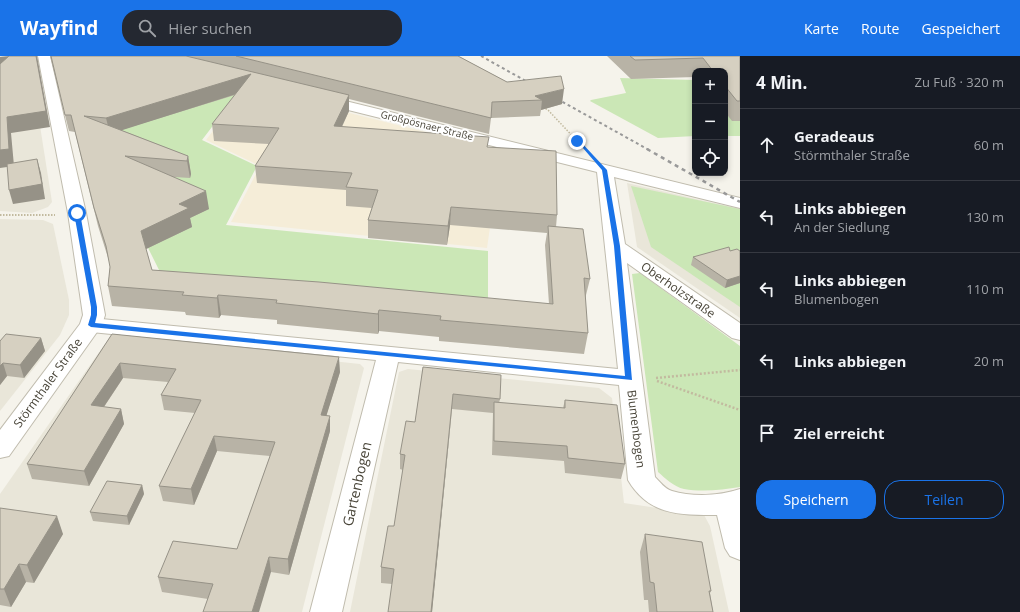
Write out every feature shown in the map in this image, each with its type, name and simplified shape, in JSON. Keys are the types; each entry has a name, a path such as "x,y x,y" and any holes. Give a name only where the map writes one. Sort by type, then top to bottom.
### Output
{"street":[{"name":"Störmthaler Straße","path":"0,449 91,325 94,315 94,307 77,213 44,56"},
{"name":"Großpösnaer Straße","path":"307,95 740,203"},
{"name":"Blumenbogen","path":"605,170 617,246 629,378 642,480 652,492 664,500 687,504 733,502 733,518 740,548"},
{"name":"Oberholzstraße","path":"617,246 740,333"},
{"path":"91,325 388,356 629,378"},
{"name":"Gartenbogen","path":"326,612 388,356"}],"path":[{"path":"542,107 548,110 605,170"},
{"path":"0,215 42,217 77,213"},
{"path":"656,381 656,377 691,376 740,370"},
{"path":"629,378 656,381 740,410"}],"shaded area":[{"path":"0,56 29,56 52,202 48,207 32,213 0,211"},
{"path":"246,87 501,151 487,248 231,222 260,166 206,140"},
{"path":"627,183 740,209 740,318 637,247"},
{"path":"0,219 43,220 53,224 69,300 69,315 60,335 0,411"},
{"path":"126,339 360,364 364,368 302,612 0,612 0,494 104,345 109,342"},
{"path":"408,369 599,388 612,398 624,503 704,515 710,526 729,612 350,612 399,372"}],"green space":[{"path":"59,69 244,85 202,140 257,166 226,225 488,251 488,305 164,280"},
{"path":"620,78 692,80 692,136 658,138 590,101 626,93"},
{"path":"728,81 740,82 740,136 728,136"},
{"path":"631,186 740,209 740,307 651,247"},
{"path":"640,273 740,346 740,487 712,490 684,489 673,484 658,472 632,274"}],"building":[{"path":"9,56 36,56 46,111 7,117 9,149 0,150 0,64"},
{"path":"51,56 186,56 349,95 334,126 489,137 487,147 556,151 557,215 451,207 448,226 368,220 378,190 346,187 352,173 255,166 279,128 212,124 251,74 106,118 84,116 188,156 187,161 125,156 206,191 179,204 189,208 141,231 152,270 319,282 553,304 548,226 583,229 590,279 584,278 588,333 440,320 441,316 379,310 378,314 276,303 277,300 218,295 217,298 182,295 184,292 108,286 110,267 106,246 94,208 71,115 65,115"},
{"path":"236,56 458,56 507,82 561,76 564,89 535,96 542,100 492,102 491,118"},
{"path":"630,56 740,56 740,101 737,101 728,90 728,68 711,68 703,58 635,60"},
{"path":"37,159 42,184 9,190 7,164"},
{"path":"729,247 730,251 737,249 740,251 740,276 727,280 693,257"},
{"path":"6,334 41,338 20,365 3,363 0,366 0,341"},
{"path":"112,334 339,357 321,415 330,416 288,559 269,557 252,612 203,612 213,584 158,577 173,541 237,549 275,442 214,436 191,489 159,486 201,400 161,395 176,369 120,363 91,405 121,409 84,471 27,464"},
{"path":"423,367 501,375 500,399 453,394 431,612 388,612 394,569 381,567 388,526 394,526 405,455 400,454 406,421 415,422"},
{"path":"565,400 617,405 625,464 568,458 567,446 494,441 494,402 565,408"},
{"path":"107,481 142,485 127,516 90,512"},
{"path":"0,508 57,516 27,565 19,564 4,589 0,589"},
{"path":"645,534 702,542 711,591 709,591 713,612 657,612 654,583 650,582"}],"railway":[{"path":"481,56 533,85"},
{"path":"552,96 649,150"},
{"path":"647,149 740,202"}],"route":[{"path":"77,213 94,307 94,315 91,325 388,356 629,378 617,246 605,170 577,141"}]}
